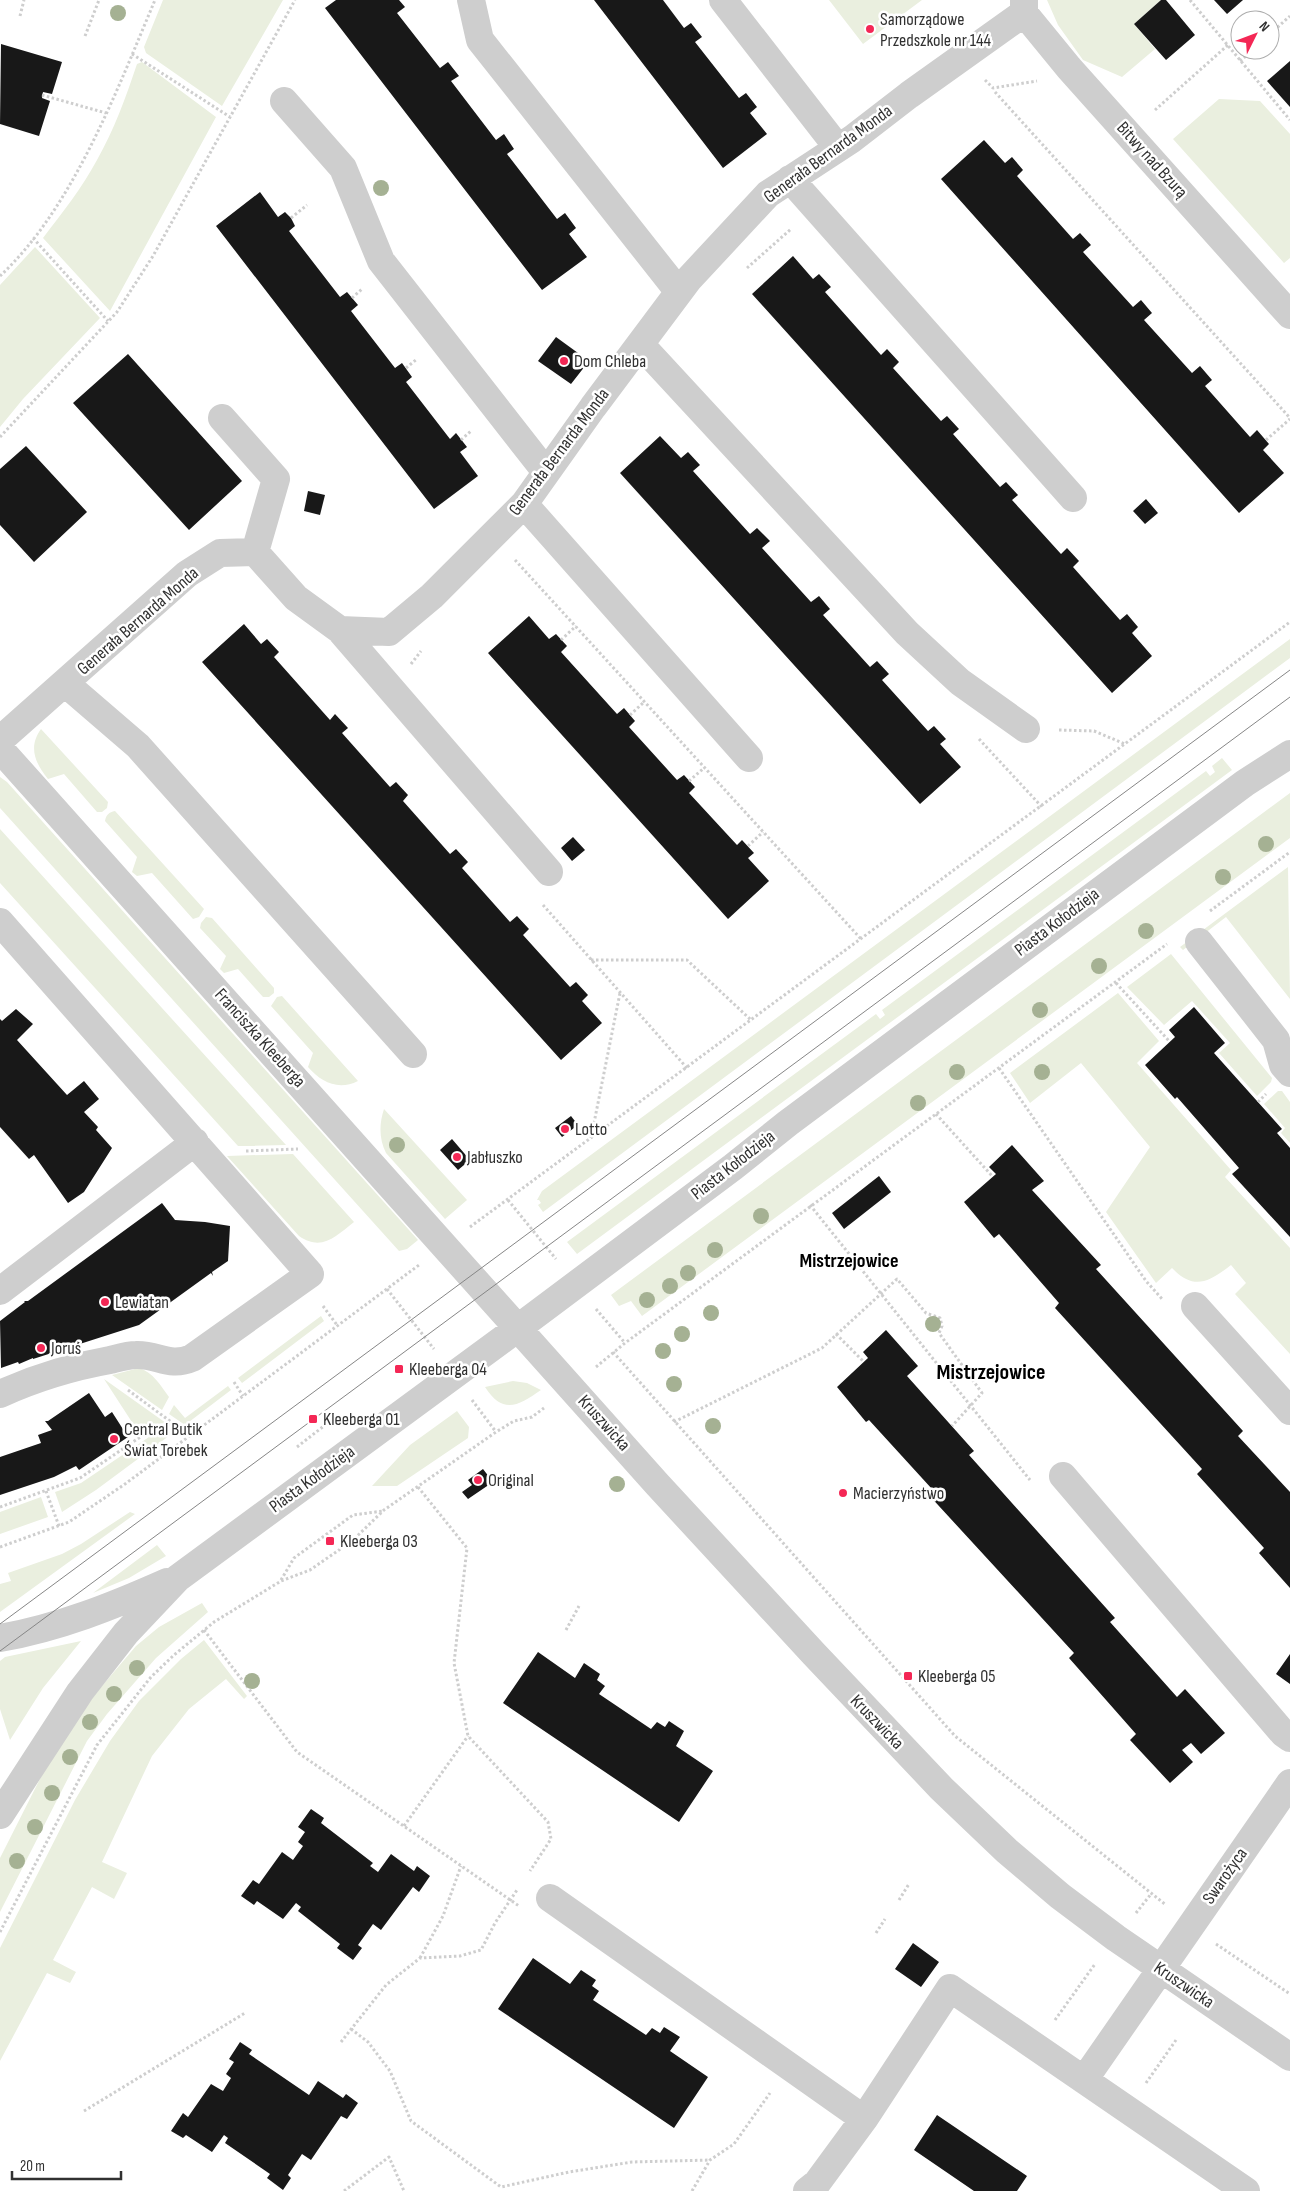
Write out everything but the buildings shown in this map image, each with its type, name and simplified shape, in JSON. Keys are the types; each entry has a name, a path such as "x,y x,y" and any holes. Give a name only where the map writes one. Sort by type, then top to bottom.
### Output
{"street":[{"path":"471,0 480,40 679,292"},
{"path":"723,0 838,148"},
{"name":"Generała Bernarda Monda","path":"340,630 389,632 432,596 524,504 688,280 768,194 838,148 1024,6"},
{"name":"Bitwy nad Bzurą","path":"1024,6 1075,74 1290,315"},
{"path":"284,101 342,168 381,261 546,472"},
{"path":"790,180 1073,498"},
{"path":"640,344 907,633 960,682 1026,729"},
{"path":"222,418 276,479 255,552 296,598 340,630 549,872"},
{"path":"524,504 749,758"},
{"name":"Generała Bernarda Monda","path":"0,740 66,684 187,574 220,553 255,552"},
{"path":"66,684 138,746 413,1054"},
{"name":"Franciszka Kleeberga","path":"0,749 446,1245 518,1328"},
{"name":"Piasta Kołodzieja","path":"0,1815 80,1692 126,1633 178,1578 518,1328 733,1167 788,1123 1245,783 1290,754"},
{"path":"0,922 310,1274 184,1362 173,1363 137,1355 90,1363 34,1378 0,1394"},
{"path":"1199,942 1276,1040 1283,1065 1290,1073"},
{"path":"0,1290 203,1151"},
{"path":"1195,1306 1290,1411"},
{"name":"Kruszwicka","path":"518,1328 814,1654 941,1788 1007,1851 1060,1896 1160,1969 1290,2057"},
{"path":"1063,1476 1283,1733 1290,1738"},
{"name":"Piasta Kołodzieja","path":"0,1638 22,1634 80,1617 120,1603 178,1578"},
{"name":"Swarożyca","path":"1084,2080 1290,1782"},
{"path":"550,1898 864,2119"},
{"path":"807,2191 817,2184 864,2119 950,1988 1246,2191"}],"path":[{"path":"20,16 24,0"},
{"path":"85,36 99,0"},
{"path":"0,276 22,254 60,202 106,113 154,0"},
{"path":"0,437 117,312 152,256 295,0"},
{"path":"1190,0 1290,120"},
{"path":"1280,25 1290,16"},
{"path":"1155,110 1228,45"},
{"path":"132,54 230,117"},
{"path":"983,79 993,88 1075,74"},
{"path":"995,92 1290,418 1266,440"},
{"path":"42,95 106,113"},
{"path":"291,218 307,206"},
{"path":"747,269 797,224"},
{"path":"33,238 108,321"},
{"path":"461,440 468,434"},
{"path":"515,560 861,939"},
{"path":"467,1229 1290,622"},
{"path":"561,640 576,626"},
{"path":"630,715 644,702"},
{"path":"1026,729 1094,731 1126,744"},
{"path":"689,781 704,768"},
{"path":"748,846 763,832"},
{"path":"1208,913 1290,852"},
{"path":"1286,855 1290,860"},
{"path":"539,900 687,1068"},
{"path":"591,1372 625,1343 1169,943"},
{"path":"592,960 687,960 751,1020"},
{"path":"1116,983 1170,1042"},
{"path":"591,1139 620,993"},
{"path":"999,1068 1146,1281 1165,1302"},
{"path":"936,1114 992,1177"},
{"path":"203,1151 298,1149"},
{"path":"508,1200 551,1253"},
{"path":"810,1206 1032,1483"},
{"path":"0,1547 59,1526 79,1516 190,1436 424,1261"},
{"path":"674,1422 822,1348 897,1279 926,1312 940,1318 942,1326 939,1333 982,1393 952,1426"},
{"path":"387,1289 429,1343"},
{"path":"596,1308 625,1343"},
{"path":"836,1334 864,1362"},
{"path":"613,1352 955,1736 1212,1941 1290,1994"},
{"path":"234,1382 243,1396"},
{"path":"120,1385 190,1436"},
{"path":"470,1397 496,1432"},
{"path":"0,1932 97,1745 152,1677 174,1655 204,1630 281,1581 310,1570 352,1541 384,1510 496,1432 514,1421 532,1417 550,1404"},
{"path":"0,1507 46,1492 80,1478 152,1430 174,1424"},
{"path":"418,1487 467,1548 454,1663 468,1736 548,1822 551,1839 526,1877"},
{"path":"46,1492 59,1526"},
{"path":"281,1581 294,1558 353,1515 384,1510"},
{"path":"566,1630 579,1606"},
{"path":"204,1630 297,1752 536,1918 550,1898"},
{"path":"404,1826 468,1736"},
{"path":"341,2042 386,1985 420,1958 443,1916 461,1866"},
{"path":"898,1900 908,1884"},
{"path":"420,1958 460,1956 480,1950 521,1885"},
{"path":"1135,1915 1151,1894"},
{"path":"876,1933 885,1919"},
{"path":"1059,2013 1085,1977"},
{"path":"84,2111 245,2013"},
{"path":"351,2029 368,2042 390,2071 411,2121 501,2187 569,2172 632,2162 710,2160"},
{"path":"1148,2080 1176,2040"},
{"path":"692,2191 710,2160 734,2144 788,2066"},
{"path":"347,2190 389,2157 404,2191"}],"green space":[{"path":"163,0 283,0 222,106 146,53 144,47"},
{"path":"829,0 922,0 863,44"},
{"path":"1047,0 1161,0 1134,24 1155,49 1122,77 1083,60 1058,25"},
{"path":"142,62 216,117 110,311 43,238 97,160 119,113 137,64"},
{"path":"1219,99 1260,101 1290,134 1290,258 1284,263 1173,139"},
{"path":"35,247 100,318 23,399 0,427 0,285"},
{"path":"1290,639 1290,658 543,1212 538,1205 541,1203 537,1200 542,1191"},
{"path":"41,729 108,802 107,808 102,812 97,812 64,774 48,779 43,773 34,749"},
{"path":"1222,758 1232,770 577,1254 567,1242 876,1014 880,1019 885,1015 882,1010 1206,771 1210,776 1215,772 1212,766"},
{"path":"0,777 7,782 418,1240 407,1249 399,1251 0,808"},
{"path":"1290,793 1290,838 642,1316 631,1301 619,1306 611,1295"},
{"path":"115,811 204,909 199,917 193,919 152,873 137,876 132,872 137,857 105,821 108,814"},
{"path":"0,829 286,1145 238,1146 0,883"},
{"path":"1288,867 1290,999 1226,917 1183,950 1180,947"},
{"path":"206,917 212,918 274,988 274,993 269,997 263,997 238,969 224,973 220,969 226,956 200,928 201,923"},
{"path":"1171,954 1272,1078 1271,1082 1257,1096 1219,1053 1230,1043 1192,1001 1164,1025 1127,987"},
{"path":"1118,993 1159,1041 1137,1063 1231,1170 1225,1177 1290,1248 1290,1354 1235,1294 1246,1283 1231,1265 1216,1276 1195,1282 1187,1280 1172,1268 1156,1283 1106,1212 1150,1147 1081,1063 1030,1103 1010,1073"},
{"path":"282,996 358,1081 351,1084 337,1085 324,1081 308,1067 313,1053 271,1006 277,997"},
{"path":"1278,1091 1282,1091 1290,1102 1290,1143 1281,1133 1285,1128 1264,1104"},
{"path":"384,1109 467,1200 445,1219 386,1153 380,1131"},
{"path":"293,1154 354,1222 335,1237 315,1243 299,1236 227,1156"},
{"path":"321,1316 324,1321 242,1383 238,1378"},
{"path":"139,1368 153,1376 169,1397 162,1410 112,1375"},
{"path":"104,1379 166,1423 151,1425 139,1433"},
{"path":"513,1381 527,1383 541,1390 525,1400 511,1405 498,1402 485,1387"},
{"path":"228,1386 231,1390 185,1425 169,1414 174,1405 185,1418"},
{"path":"457,1411 469,1427 468,1438 397,1486 372,1486 410,1445"},
{"path":"177,1430 96,1490 62,1512 55,1492 81,1483 152,1435"},
{"path":"41,1497 48,1517 0,1534 0,1512"},
{"path":"130,1512 135,1514 0,1612 0,1584 11,1581 8,1573 62,1554"},
{"path":"157,1545 166,1556 129,1578 93,1593"},
{"path":"202,1603 208,1612 156,1658 107,1714 87,1741 0,1912 0,1858 47,1765 85,1706 136,1646 159,1627"},
{"path":"204,1640 247,1696 244,1699 226,1679 189,1709 152,1756 102,1862 127,1873 114,1899 92,1887 53,1960 76,1972 70,1983 47,1973 0,2061 0,1948 75,1800 110,1741 139,1701 181,1659"},
{"path":"81,1641 43,1688 10,1740 0,1709 0,1661 5,1657"}],"tram line":[{"path":"0,1624 1290,670"},
{"path":"0,1651 1290,697"}],"place":[{"name":"Samorządowe Przedszkole nr 144","path":"870,29"},
{"name":"Dom Chleba","path":"564,361"},
{"name":"Lotto","path":"565,1129"},
{"name":"Jabłuszko","path":"457,1157"},
{"name":"Lewiatan","path":"105,1302"},
{"name":"Joruś","path":"41,1348"},
{"name":"Kleeberga 04","path":"399,1369"},
{"name":"Kleeberga 01","path":"313,1419"},
{"name":"Central Butik Świat Torebek","path":"114,1439"},
{"name":"Original","path":"478,1480"},
{"name":"Macierzyństwo","path":"843,1493"},
{"name":"Kleeberga 03","path":"330,1541"},
{"name":"Kleeberga 05","path":"908,1676"}],"district":[{"name":"Mistrzejowice","path":"849,1261"},
{"name":"Mistrzejowice","path":"991,1372"}]}
